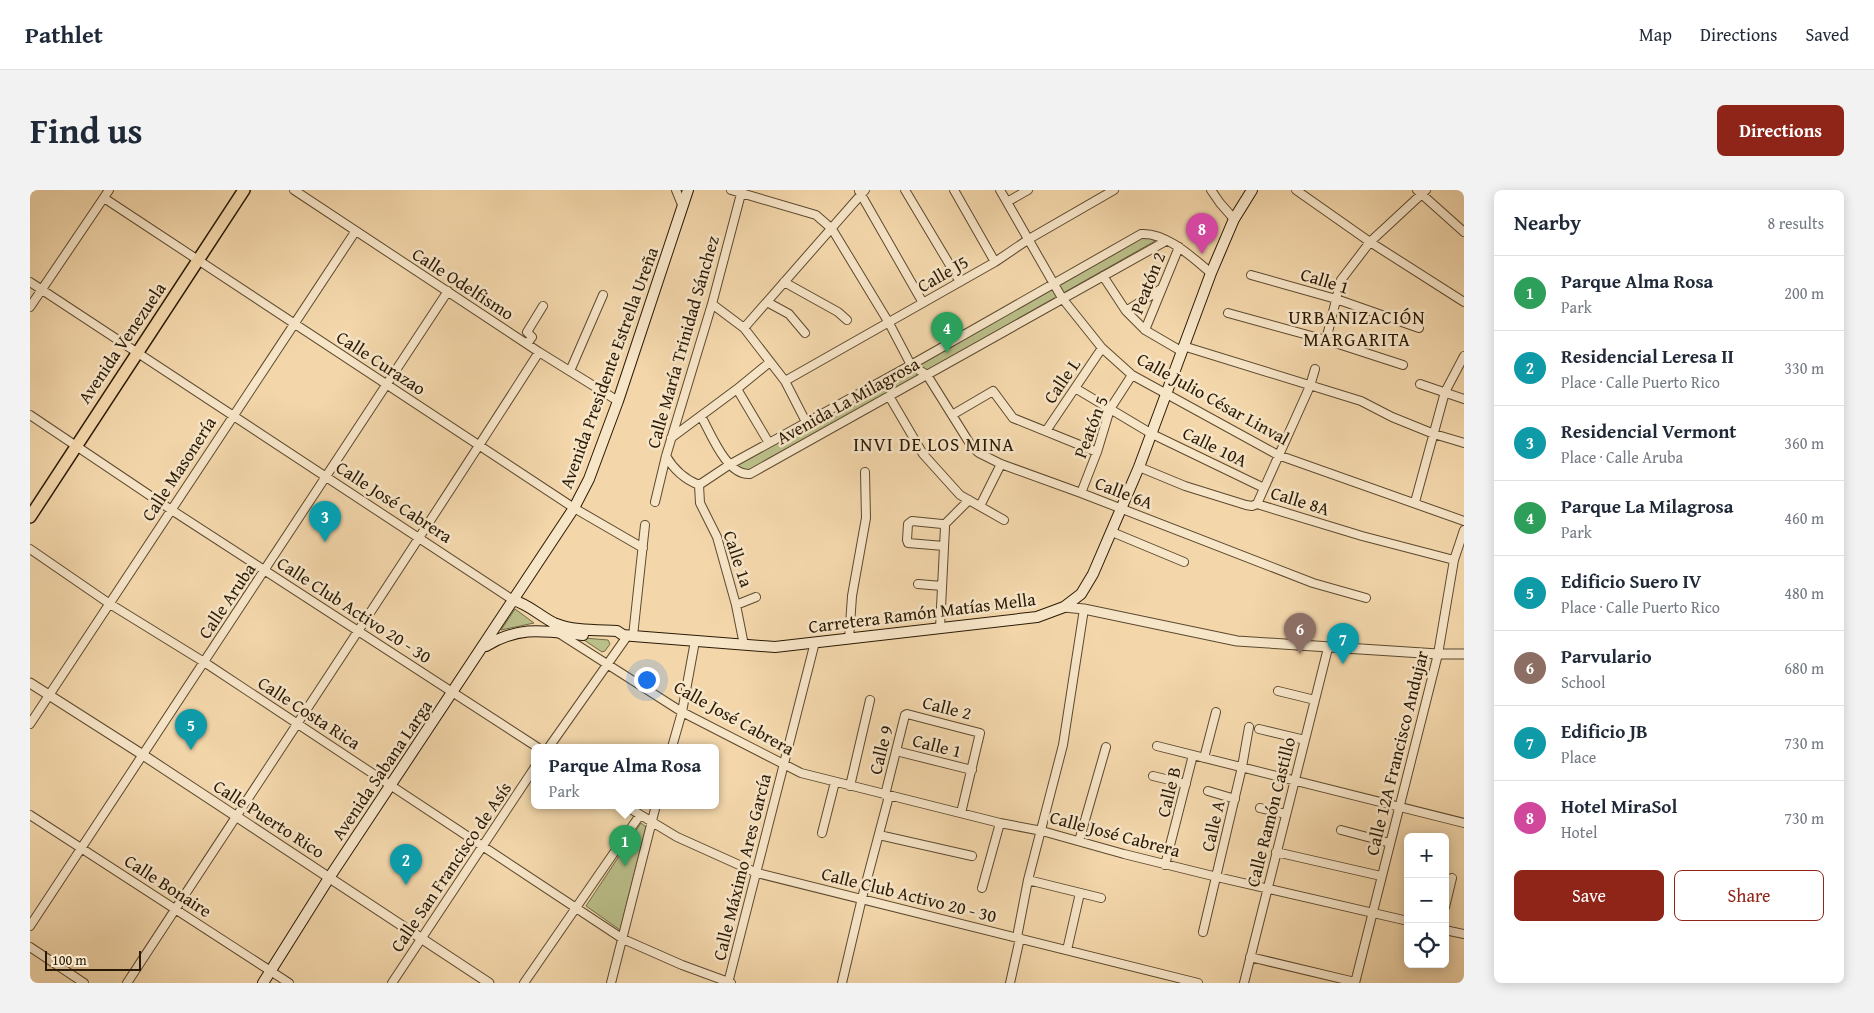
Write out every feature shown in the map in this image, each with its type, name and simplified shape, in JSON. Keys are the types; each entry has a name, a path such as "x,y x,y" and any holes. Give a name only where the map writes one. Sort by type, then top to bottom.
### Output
{"main road":[{"name":"Avenida Venezuela","path":"30,517 244,190"},
{"name":"Avenida Presidente Estrella Ureña","path":"530,576 574,508 589,479 618,400 688,190"},
{"name":"Carretera Ramón Matías Mella","path":"513,600 520,602 555,623 578,628 617,631 628,635 775,647 1037,618 1064,607 1081,594 1093,574 1112,532 1152,434 1211,274 1234,219 1252,190"},
{"name":"Avenida Sabana Larga","path":"263,983 390,785 530,576"},
{"name":"Calle José Cabrera","path":"513,600 518,607 559,633"},
{"name":"Carretera Ramón Matías Mella","path":"483,648 502,636 532,630 605,637 628,635"}],"street":[{"path":"30,307 110,190"},
{"name":"Calle Odelfismo","path":"294,190 539,352 618,400"},
{"path":"676,190 683,207"},
{"path":"731,190 741,191 816,215 832,229 889,322 910,365"},
{"path":"905,190 960,282"},
{"path":"954,190 995,262"},
{"name":"Calle Julio César Linval","path":"1000,190 1062,298 1102,348 1132,375 1278,454 1464,521"},
{"path":"1007,202 1028,190"},
{"name":"Calle J5","path":"785,381 995,262 1029,239 1114,190"},
{"path":"1211,190 1234,219"},
{"path":"1296,190 1370,242 1464,302"},
{"name":"Calle María Trinidad Sánchez","path":"655,502 671,438 712,304 741,191"},
{"path":"744,328 832,229 861,191 923,303"},
{"path":"1326,340 1341,280 1370,242 1422,191 1464,232"},
{"name":"Calle Curazao","path":"104,198 574,508 643,548"},
{"name":"Calle Masonería","path":"30,724 110,604 170,509 356,232"},
{"name":"Avenida La Milagrosa","path":"699,485 768,443 1141,234 1149,233 1179,247 1211,274"},
{"name":"Avenida La Milagrosa","path":"729,466 741,473 750,474 1166,241"},
{"name":"Peatón 2","path":"1145,330 1179,247"},
{"name":"Calle 1","path":"1251,275 1336,299 1419,328"},
{"path":"1102,276 1126,311 1145,330 1182,349 1361,401 1392,417 1434,434 1464,443"},
{"name":"Calle José Cabrera","path":"30,282 232,417 513,600"},
{"path":"784,282 838,312 848,320"},
{"path":"1126,311 1161,289"},
{"name":"Calle Aruba","path":"30,926 448,291"},
{"path":"570,371 603,295"},
{"path":"767,302 789,314 805,333"},
{"path":"712,304 744,328 785,381 806,422"},
{"path":"527,344 532,337 527,332 543,306"},
{"path":"1228,313 1326,340 1403,366"},
{"name":"Calle L","path":"1046,431 1102,348"},
{"path":"127,983 296,723 420,538 539,352"},
{"path":"1415,502 1446,392 1464,356"},
{"path":"671,438 770,362"},
{"name":"Calle 6A","path":"910,365 926,375 972,447 1001,464 1081,492 1314,583 1366,598"},
{"path":"1257,504 1310,386 1314,369"},
{"name":"Peatón 5","path":"1081,492 1097,452 1110,409 1132,375"},
{"path":"1420,384 1464,399"},
{"name":"Calle 10A","path":"1075,388 1152,434 1264,488"},
{"path":"737,389 768,443"},
{"path":"952,415 989,392 995,392 1010,416 1097,452"},
{"path":"889,396 923,454 960,495 1004,520"},
{"name":"Calle Club Activo 20 - 30","path":"30,415 170,509 532,744"},
{"path":"701,416 729,466"},
{"path":"666,456 682,477 699,485"},
{"path":"980,506 1001,464"},
{"name":"Calle 8A","path":"1139,467 1185,486 1228,500 1252,506 1257,504 1362,536 1454,560"},
{"path":"849,639 852,596 866,518 865,472"},
{"name":"Calle 1a","path":"699,485 700,503 717,537 736,606 744,645"},
{"path":"940,628 944,525 969,500"},
{"path":"944,525 912,521 908,524 907,540 908,543 944,546"},
{"path":"551,744 628,635 646,525"},
{"name":"Calle 12A Francisco Andujar","path":"1355,983 1438,654 1454,560 1464,530"},
{"path":"1112,532 1184,562"},
{"name":"Calle Costa Rica","path":"30,549 110,604 204,662 623,939 729,983"},
{"path":"918,584 942,586"},
{"path":"736,606 756,597"},
{"path":"1064,607 1084,609 1237,641 1328,648 1464,654"},
{"path":"1010,983 1028,880 1063,745 1084,609"},
{"name":"Calle José Cabrera","path":"559,633 682,712 801,773 961,814 1042,831 1267,890 1404,920"},
{"path":"673,744 682,712 696,641"},
{"name":"Calle Máximo Ares García","path":"729,983 815,642"},
{"name":"Calle Ramón Castillo","path":"1244,983 1328,648"},
{"name":"Calle Puerto Rico","path":"30,683 143,755 489,983"},
{"path":"1278,691 1315,700"},
{"path":"850,786 870,700"},
{"path":"1204,758 1216,712"},
{"name":"Calle 2","path":"906,714 980,733 972,770"},
{"name":"Calle 9","path":"842,983 879,835 896,751 906,714"},
{"name":"Calle A","path":"1203,932 1235,799 1249,727"},
{"path":"1259,729 1305,740"},
{"path":"1156,746 1464,823"},
{"path":"1079,841 1106,747"},
{"name":"Calle 1","path":"896,751 972,770"},
{"name":"Calle B","path":"1165,864 1193,755"},
{"path":"961,814 972,770"},
{"name":"Calle San Francisco de Asís","path":"392,983 531,773"},
{"path":"1153,776 1186,784"},
{"path":"822,833 835,782"},
{"path":"1208,791 1235,799"},
{"path":"1260,808 1286,814"},
{"name":"Calle Club Activo 20 - 30","path":"630,809 677,837 757,873 1198,983"},
{"path":"611,983 655,809"},
{"name":"Calle Bonaire","path":"30,815 289,983"},
{"path":"524,983 640,815"},
{"path":"982,888 1000,823"},
{"path":"1341,830 1390,843"},
{"path":"879,835 972,856"},
{"path":"1276,852 1381,876"},
{"path":"1449,890 1452,878"},
{"path":"1028,880 1101,898"},
{"path":"1067,950 1080,893"},
{"path":"1449,931 1464,934"},
{"path":"30,947 84,983"},
{"path":"1250,957 1355,983"}],"green space":[{"path":"1142,237 1149,237 1155,241 749,471 742,470 737,465"},
{"path":"515,609 534,623 501,630"},
{"path":"584,638 608,640 610,644 602,652 584,640"},
{"path":"641,823 646,827 620,930 586,906"}],"place":[{"name":"Hotel MiraSol","path":"1202,254"},
{"name":"Parque La Milagrosa","path":"947,353"},
{"name":"Residencial Vermont","path":"325,542"},
{"name":"Parvulario","path":"1300,654"},
{"name":"Edificio JB","path":"1343,664"},
{"name":"Edificio Suero IV","path":"191,750"},
{"name":"Parque Alma Rosa","path":"625,866"},
{"name":"Residencial Leresa II","path":"406,885"}],"district":[{"name":"URBANIZACIÓN MARGARITA","path":"1357,328"},
{"name":"INVI DE LOS MINA","path":"934,444"}]}
